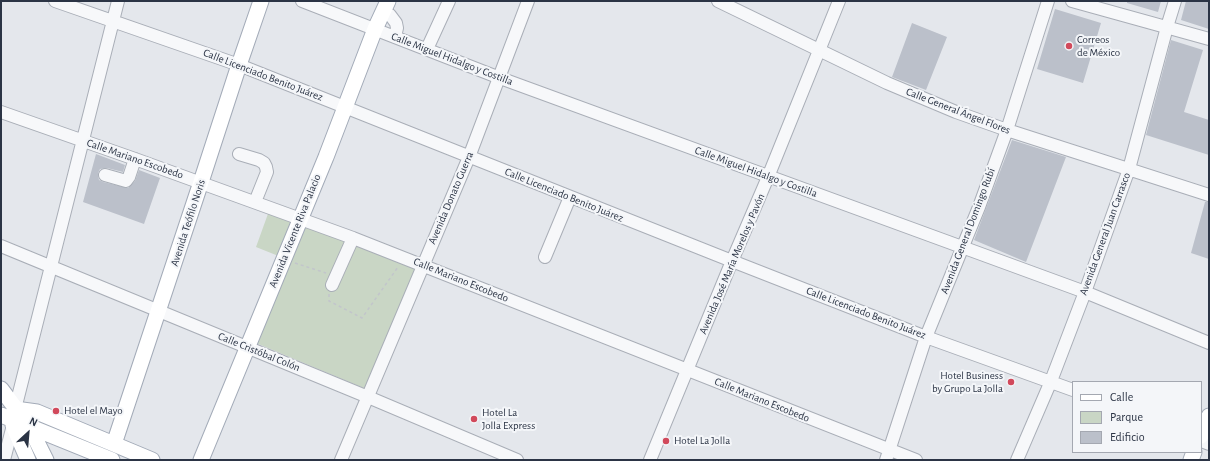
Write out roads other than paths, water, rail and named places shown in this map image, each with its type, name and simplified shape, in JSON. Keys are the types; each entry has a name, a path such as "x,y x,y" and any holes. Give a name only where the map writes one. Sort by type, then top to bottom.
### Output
{"main road":[{"name":"Avenida Teófilo Noris","path":"114,444 261,1"},
{"name":"Avenida Vicente Riva Palacio","path":"201,460 385,6"},
{"path":"1,388 28,460"},
{"path":"11,417 37,412 152,460"},
{"path":"1202,434 1209,416"},
{"path":"11,417 28,426 109,459"},
{"path":"28,426 46,460"}],"street":[{"name":"Calle Licenciado Benito Juárez","path":"55,1 239,65 926,337 1072,390"},
{"path":"4,460 11,417 51,267 118,1"},
{"name":"Calle Miguel Hidalgo y Costilla","path":"302,1 500,78 1085,292 1209,343"},
{"path":"427,49 449,1"},
{"name":"Avenida Donato Guerra","path":"342,460 469,157 528,1"},
{"name":"Calle General Ángel Flores","path":"718,1 887,84 956,112 1007,130 1209,195"},
{"name":"Avenida José María Morelos y Pavón","path":"650,460 768,177 839,1"},
{"name":"Avenida General Domingo Rubí","path":"887,455 926,337 963,247 1007,130 1048,1"},
{"path":"1072,1 1209,39"},
{"name":"Avenida General Juan Carrasco","path":"1018,460 1051,381 1085,292 1128,169 1175,1"},
{"path":"385,6 396,23 396,37"},
{"name":"Calle Mariano Escobedo","path":"1,112 201,182 353,238 688,370 887,455 916,460"},
{"path":"239,154 259,160 264,163 266,167 267,172 256,202"},
{"path":"106,175 126,181 129,177 135,159"},
{"path":"545,257 570,197"},
{"path":"330,284 353,238"},
{"name":"Calle Cristóbal Colón","path":"1,246 158,312 368,396 517,460"}],"place":[{"name":"Correos de México","path":"1069,46"},
{"name":"Hotel Business by Grupo La Jolla","path":"1011,382"},
{"name":"Hotel el Mayo","path":"56,411"},
{"name":"Hotel La Jolla Express","path":"474,419"},
{"name":"Hotel La Jolla","path":"666,441"}]}
